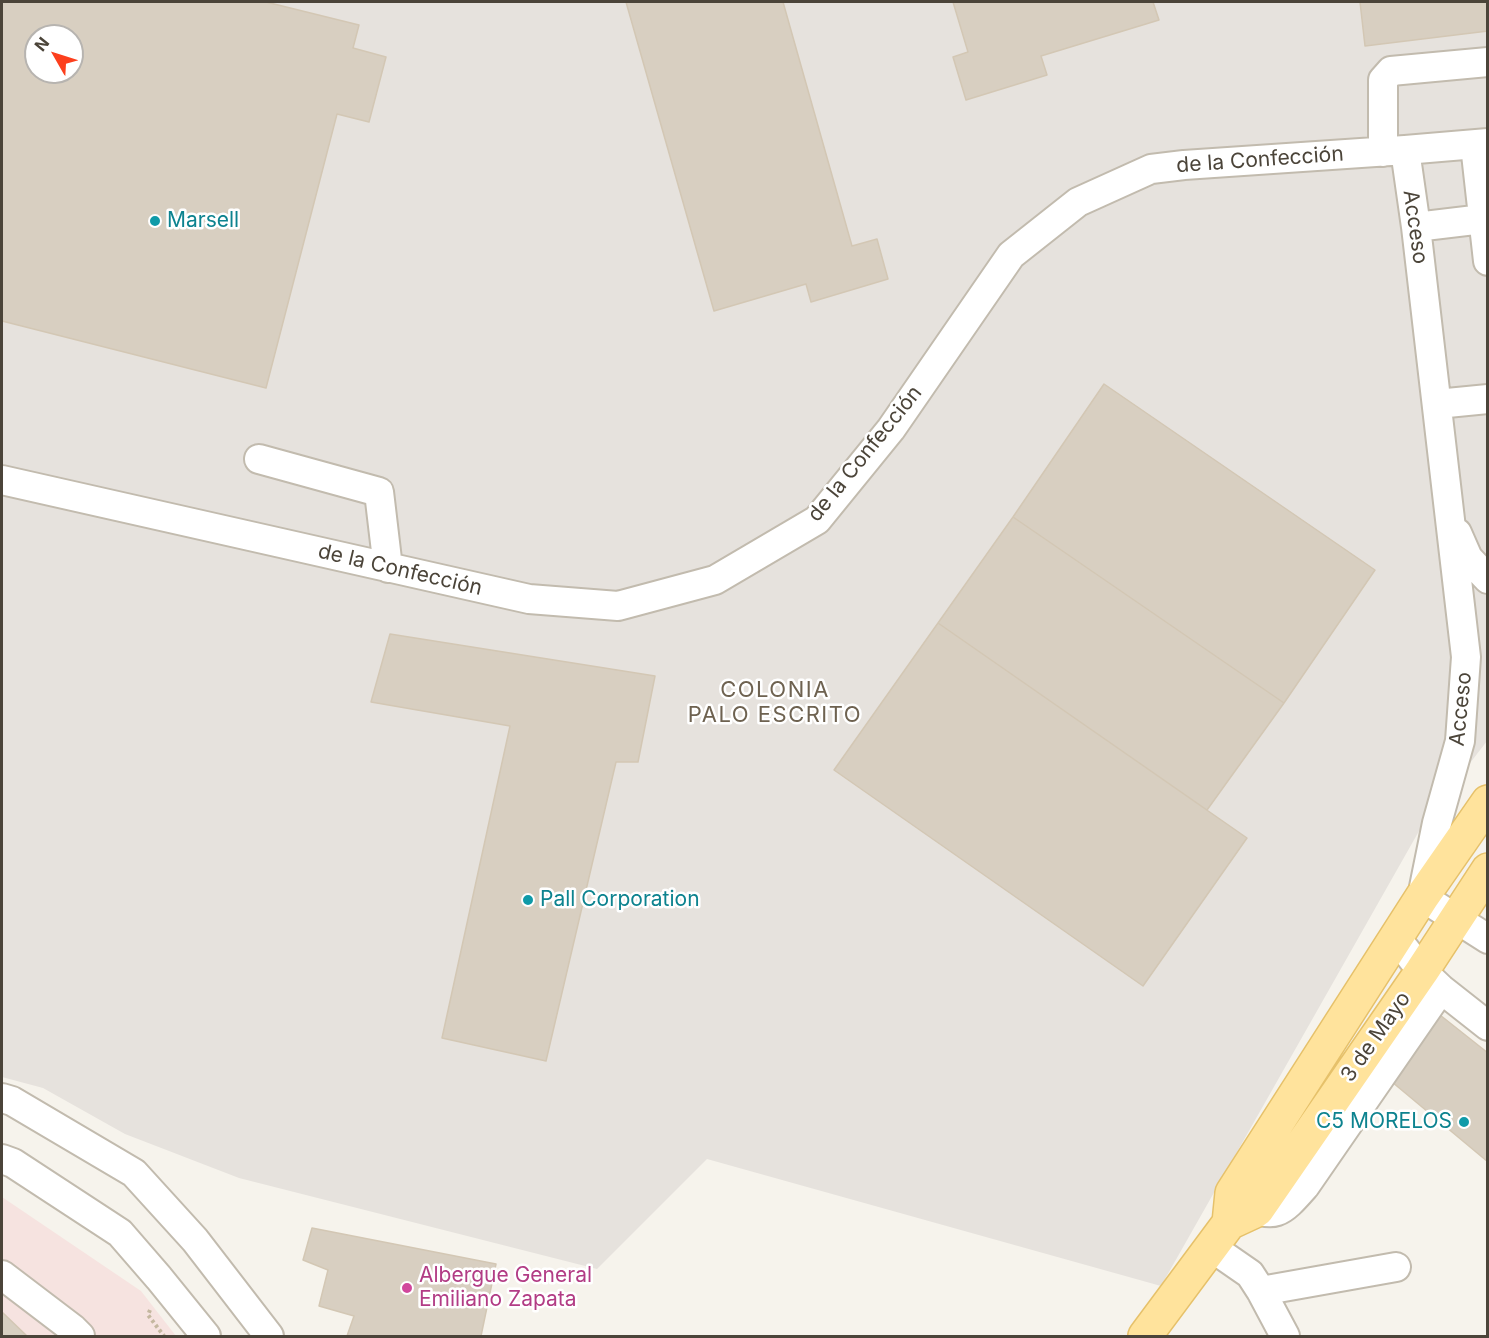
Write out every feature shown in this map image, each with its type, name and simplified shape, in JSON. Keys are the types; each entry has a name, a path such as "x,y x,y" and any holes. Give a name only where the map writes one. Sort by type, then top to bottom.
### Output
{"main road":[{"path":"1232,1219 1396,938 1486,807"},
{"name":"3 de Mayo","path":"1145,1336 1232,1219 1431,980 1455,920 1488,870"}],"street":[{"name":"Acceso","path":"1422,897 1437,823 1460,741 1466,657 1416,227 1394,151 1383,80 1391,72 1488,62"},
{"name":"de la Confección","path":"2,480 529,599 618,606 716,580 817,520 891,429 1011,255 1078,202 1151,169 1481,144"},
{"path":"1481,144 1483,219 1488,261"},
{"path":"1416,227 1483,219"},
{"path":"1437,404 1488,399"},
{"path":"258,459 378,492 388,568"},
{"name":"Acceso","path":"1449,518 1468,558 1488,579"},
{"path":"1422,897 1487,939"},
{"path":"1396,938 1431,980 1488,1026"},
{"path":"2,1098 12,1101 134,1173 195,1240 269,1336"},
{"path":"2,1159 13,1163 120,1233 206,1336"},
{"path":"1232,1219 1250,1274 1285,1336"},
{"path":"1261,1291 1396,1267"},
{"path":"2,1275 80,1336"}],"shaded area":[{"path":"2,2 1487,2 1487,741 1423,824 1161,1286 707,1159 597,1269 239,1178 125,1134 43,1088 2,1077"},
{"path":"2,1197 141,1291 176,1336 2,1336"}],"building":[{"name":"Marsell","path":"2,2 266,2 359,25 353,48 386,57 369,122 337,114 266,388 2,321"},
{"path":"626,2 783,2 852,246 877,239 888,279 811,302 806,284 714,311"},
{"path":"953,2 1153,2 1159,20 1041,56 1047,75 966,100 953,57 968,52"},
{"path":"1360,2 1488,2 1488,31 1365,46"},
{"path":"1104,384 1375,570 1284,703 1013,517"},
{"path":"1013,517 1284,703 1207,810 938,623"},
{"path":"938,623 1247,838 1143,986 834,770"},
{"name":"Pall Corporation","path":"390,634 655,676 638,762 616,762 546,1061 442,1038 510,726 371,702"},
{"name":"C5 MORELOS","path":"1440,1015 1488,1053 1488,1162 1392,1082"},
{"name":"Albergue General Emiliano Zapata","path":"312,1228 496,1264 481,1336 347,1336 354,1316 319,1306 328,1270 303,1260"},
{"path":"2,1312 27,1336 2,1336"}],"place":[{"name":"Marsell","path":"155,221"},
{"name":"Pall Corporation","path":"528,900"},
{"name":"C5 MORELOS","path":"1464,1122"},
{"name":"Albergue General Emiliano Zapata","path":"407,1288"}],"district":[{"name":"COLONIA PALO ESCRITO","path":"775,702"}]}
